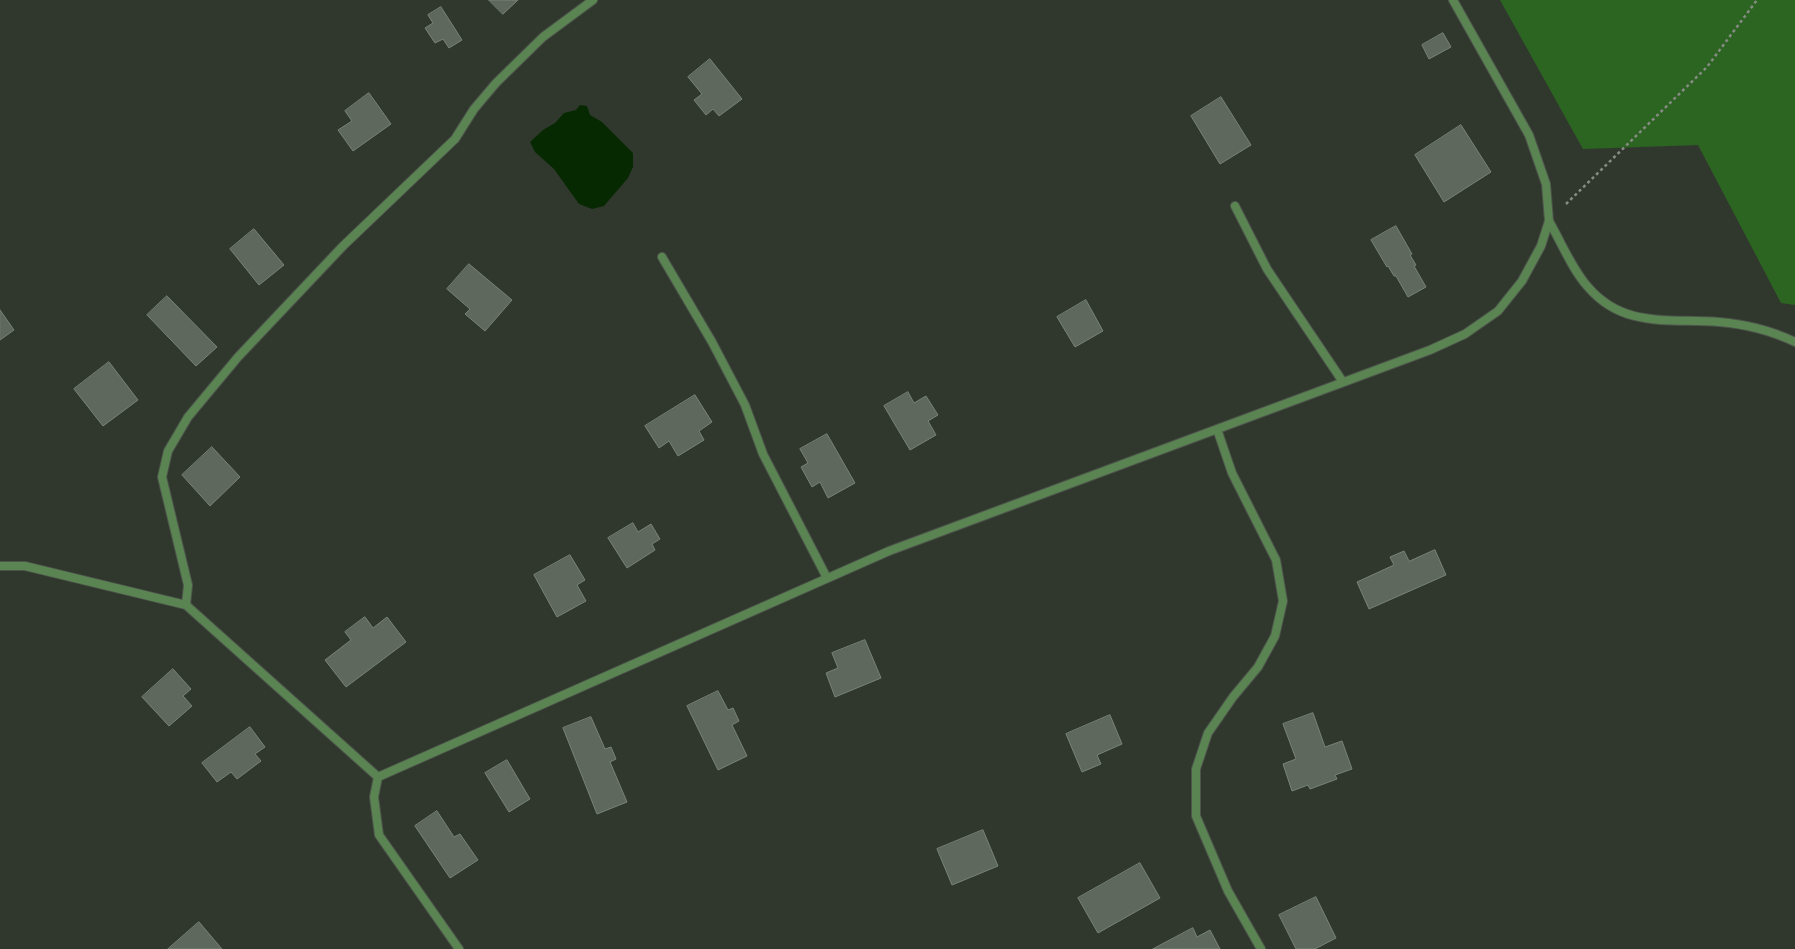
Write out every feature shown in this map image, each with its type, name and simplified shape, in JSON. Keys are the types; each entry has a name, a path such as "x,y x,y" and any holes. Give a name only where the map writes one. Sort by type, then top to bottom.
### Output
{"street":[{"path":"186,605 188,585 162,477 168,451 188,417 238,357 343,246 454,140 474,109 496,83 543,37 593,0"},
{"path":"378,777 889,551 1430,350 1465,334 1498,311 1522,281 1541,246 1549,221 1546,184 1529,135 1452,0"},
{"path":"1235,206 1267,269 1343,382"},
{"path":"1549,221 1580,277 1589,288 1613,308 1636,317 1664,320 1720,322 1775,333 1795,342"},
{"path":"662,257 712,342 745,404 763,454 826,578"},
{"path":"1217,429 1232,473 1276,560 1283,601 1275,636 1258,667 1233,697 1208,733 1196,769 1196,816 1228,891 1261,949"},
{"path":"0,566 25,566 186,605 378,777"},
{"path":"378,777 374,797 379,835 459,949"}],"path":[{"path":"1549,221 1707,67 1757,0"}],"shaded area":[{"path":"1500,0 1795,0 1795,305 1781,303 1698,145 1583,149"},
{"path":"580,105 587,106 590,115 602,122 633,153 633,167 628,178 604,206 592,209 579,204 554,169 535,152 530,142 543,130 555,123 564,113 576,110"}],"building":[{"path":"489,0 518,0 503,14"},
{"path":"441,7 462,40 449,48 443,39 435,43 425,28 433,23 428,15"},
{"path":"1443,33 1451,47 1429,59 1422,45"},
{"path":"710,59 742,99 719,116 713,109 706,115 694,100 702,94 688,77"},
{"path":"369,93 391,124 353,151 338,130 352,121 345,111"},
{"path":"1221,97 1251,145 1220,164 1191,116"},
{"path":"1461,125 1491,172 1444,202 1415,155"},
{"path":"1396,226 1412,254 1410,255 1416,265 1414,266 1426,287 1408,297 1396,276 1394,276 1388,266 1387,267 1371,240"},
{"path":"254,229 284,265 259,285 230,249"},
{"path":"469,264 512,300 485,331 465,314 470,309 447,289"},
{"path":"167,296 217,347 196,366 147,315"},
{"path":"1086,300 1103,331 1075,347 1057,317"},
{"path":"0,310 14,330 0,340"},
{"path":"109,362 138,400 103,426 74,389"},
{"path":"908,392 914,403 926,396 938,415 928,421 936,435 910,450 884,406"},
{"path":"695,395 712,422 699,431 704,440 678,456 669,441 659,448 645,426"},
{"path":"827,434 855,483 828,498 820,482 812,487 801,467 808,463 800,449"},
{"path":"212,447 240,477 210,506 182,475"},
{"path":"633,523 638,532 651,524 660,539 652,544 655,550 627,568 608,538"},
{"path":"1435,550 1446,575 1369,609 1357,582 1394,565 1390,557 1404,551 1409,561"},
{"path":"570,555 585,580 577,585 586,601 557,617 534,575"},
{"path":"365,617 373,628 387,617 406,642 346,687 325,660 351,640 345,632"},
{"path":"865,640 881,678 835,697 826,673 838,668 832,653"},
{"path":"173,669 191,689 183,696 192,706 169,726 142,697"},
{"path":"718,691 728,710 733,708 739,721 732,725 747,756 718,770 687,706"},
{"path":"1313,713 1325,747 1342,741 1352,769 1335,775 1337,779 1310,789 1308,785 1292,791 1283,764 1296,759 1283,724"},
{"path":"1110,715 1122,744 1097,755 1101,764 1082,772 1066,734"},
{"path":"591,717 605,749 611,747 616,759 610,762 627,802 597,814 563,728"},
{"path":"250,727 265,747 255,754 261,761 237,779 231,772 217,782 202,763"},
{"path":"507,760 530,799 509,812 485,773"},
{"path":"437,811 454,837 460,834 478,860 450,878 415,826"},
{"path":"983,830 998,866 952,885 937,849"},
{"path":"1140,863 1160,898 1098,933 1078,898"},
{"path":"1316,897 1336,938 1315,949 1296,949 1279,915"},
{"path":"199,922 222,949 168,949"},
{"path":"1193,928 1197,937 1210,930 1220,949 1153,949"}]}
